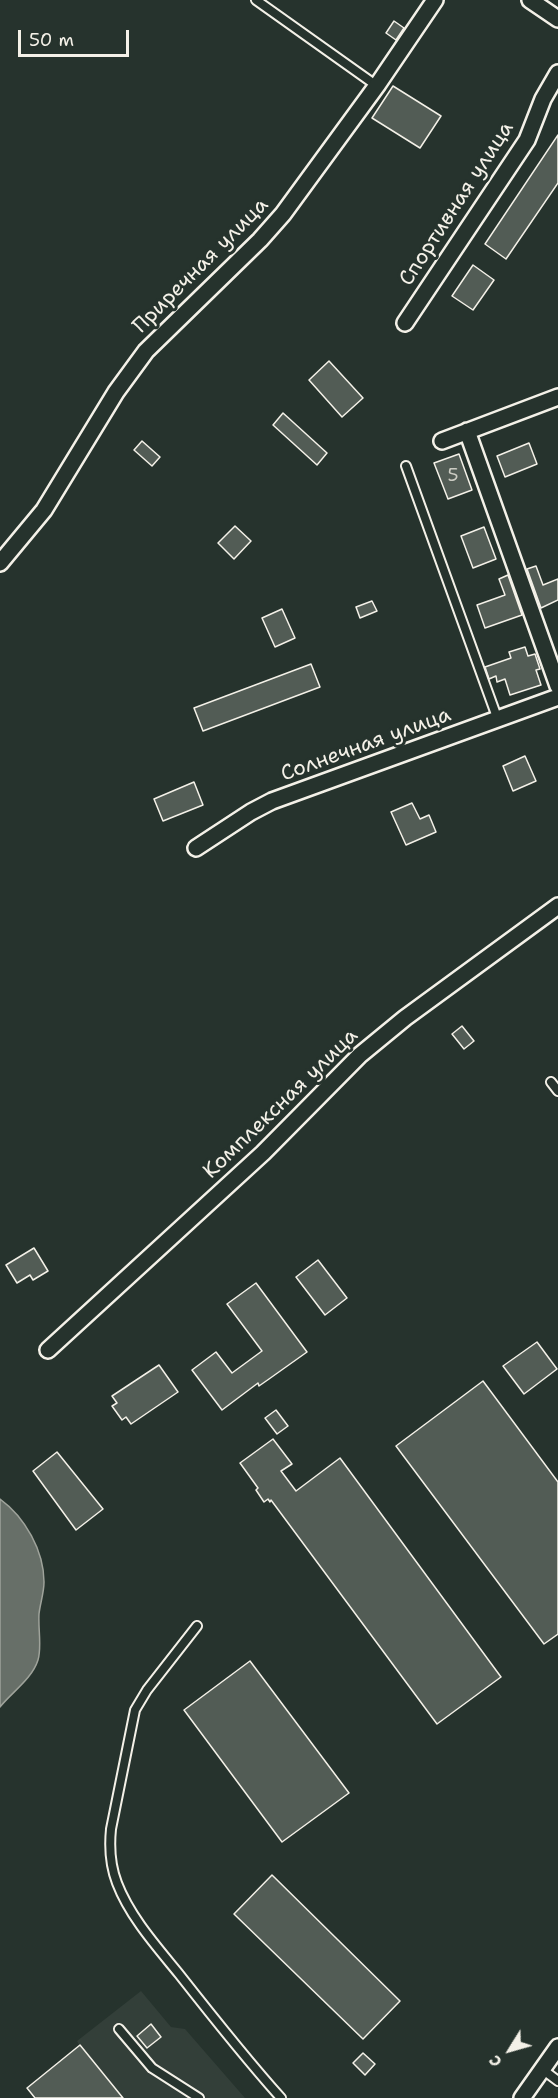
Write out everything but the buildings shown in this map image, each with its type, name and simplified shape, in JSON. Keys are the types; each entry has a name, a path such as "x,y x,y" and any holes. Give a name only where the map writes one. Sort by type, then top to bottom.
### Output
{"street":[{"name":"Приречная улица","path":"0,562 44,510 116,392 146,351 284,214 384,76 435,0"},
{"path":"530,0 558,19"},
{"name":"Спортивная улица","path":"405,323 526,140 543,99 558,73"},
{"path":"442,441 558,397"},
{"path":"467,431 558,686"},
{"name":"Солнечная улица","path":"196,848 272,801 558,698"},
{"name":"Комплексная улица","path":"48,1350 262,1153 360,1055 405,1018 558,906"},
{"path":"522,2098 558,2047"}],"lane":[{"path":"256,0 370,81"},
{"path":"406,466 498,720"},
{"path":"551,1082 558,1091"},
{"path":"197,1626 147,1690 135,1710 111,1830 109,1849 112,1869 118,1886 155,1945 255,2070 281,2098"},
{"path":"119,2029 152,2068 199,2098"},
{"path":"542,2069 558,2081"}],"shaded area":[{"path":"0,1499 25,1525 37,1547 44,1582 39,1614 38,1660 27,1679 0,1707"},
{"path":"141,1991 171,2027 185,2029 245,2098 35,2098 27,2088 79,2045 77,2041"}]}
